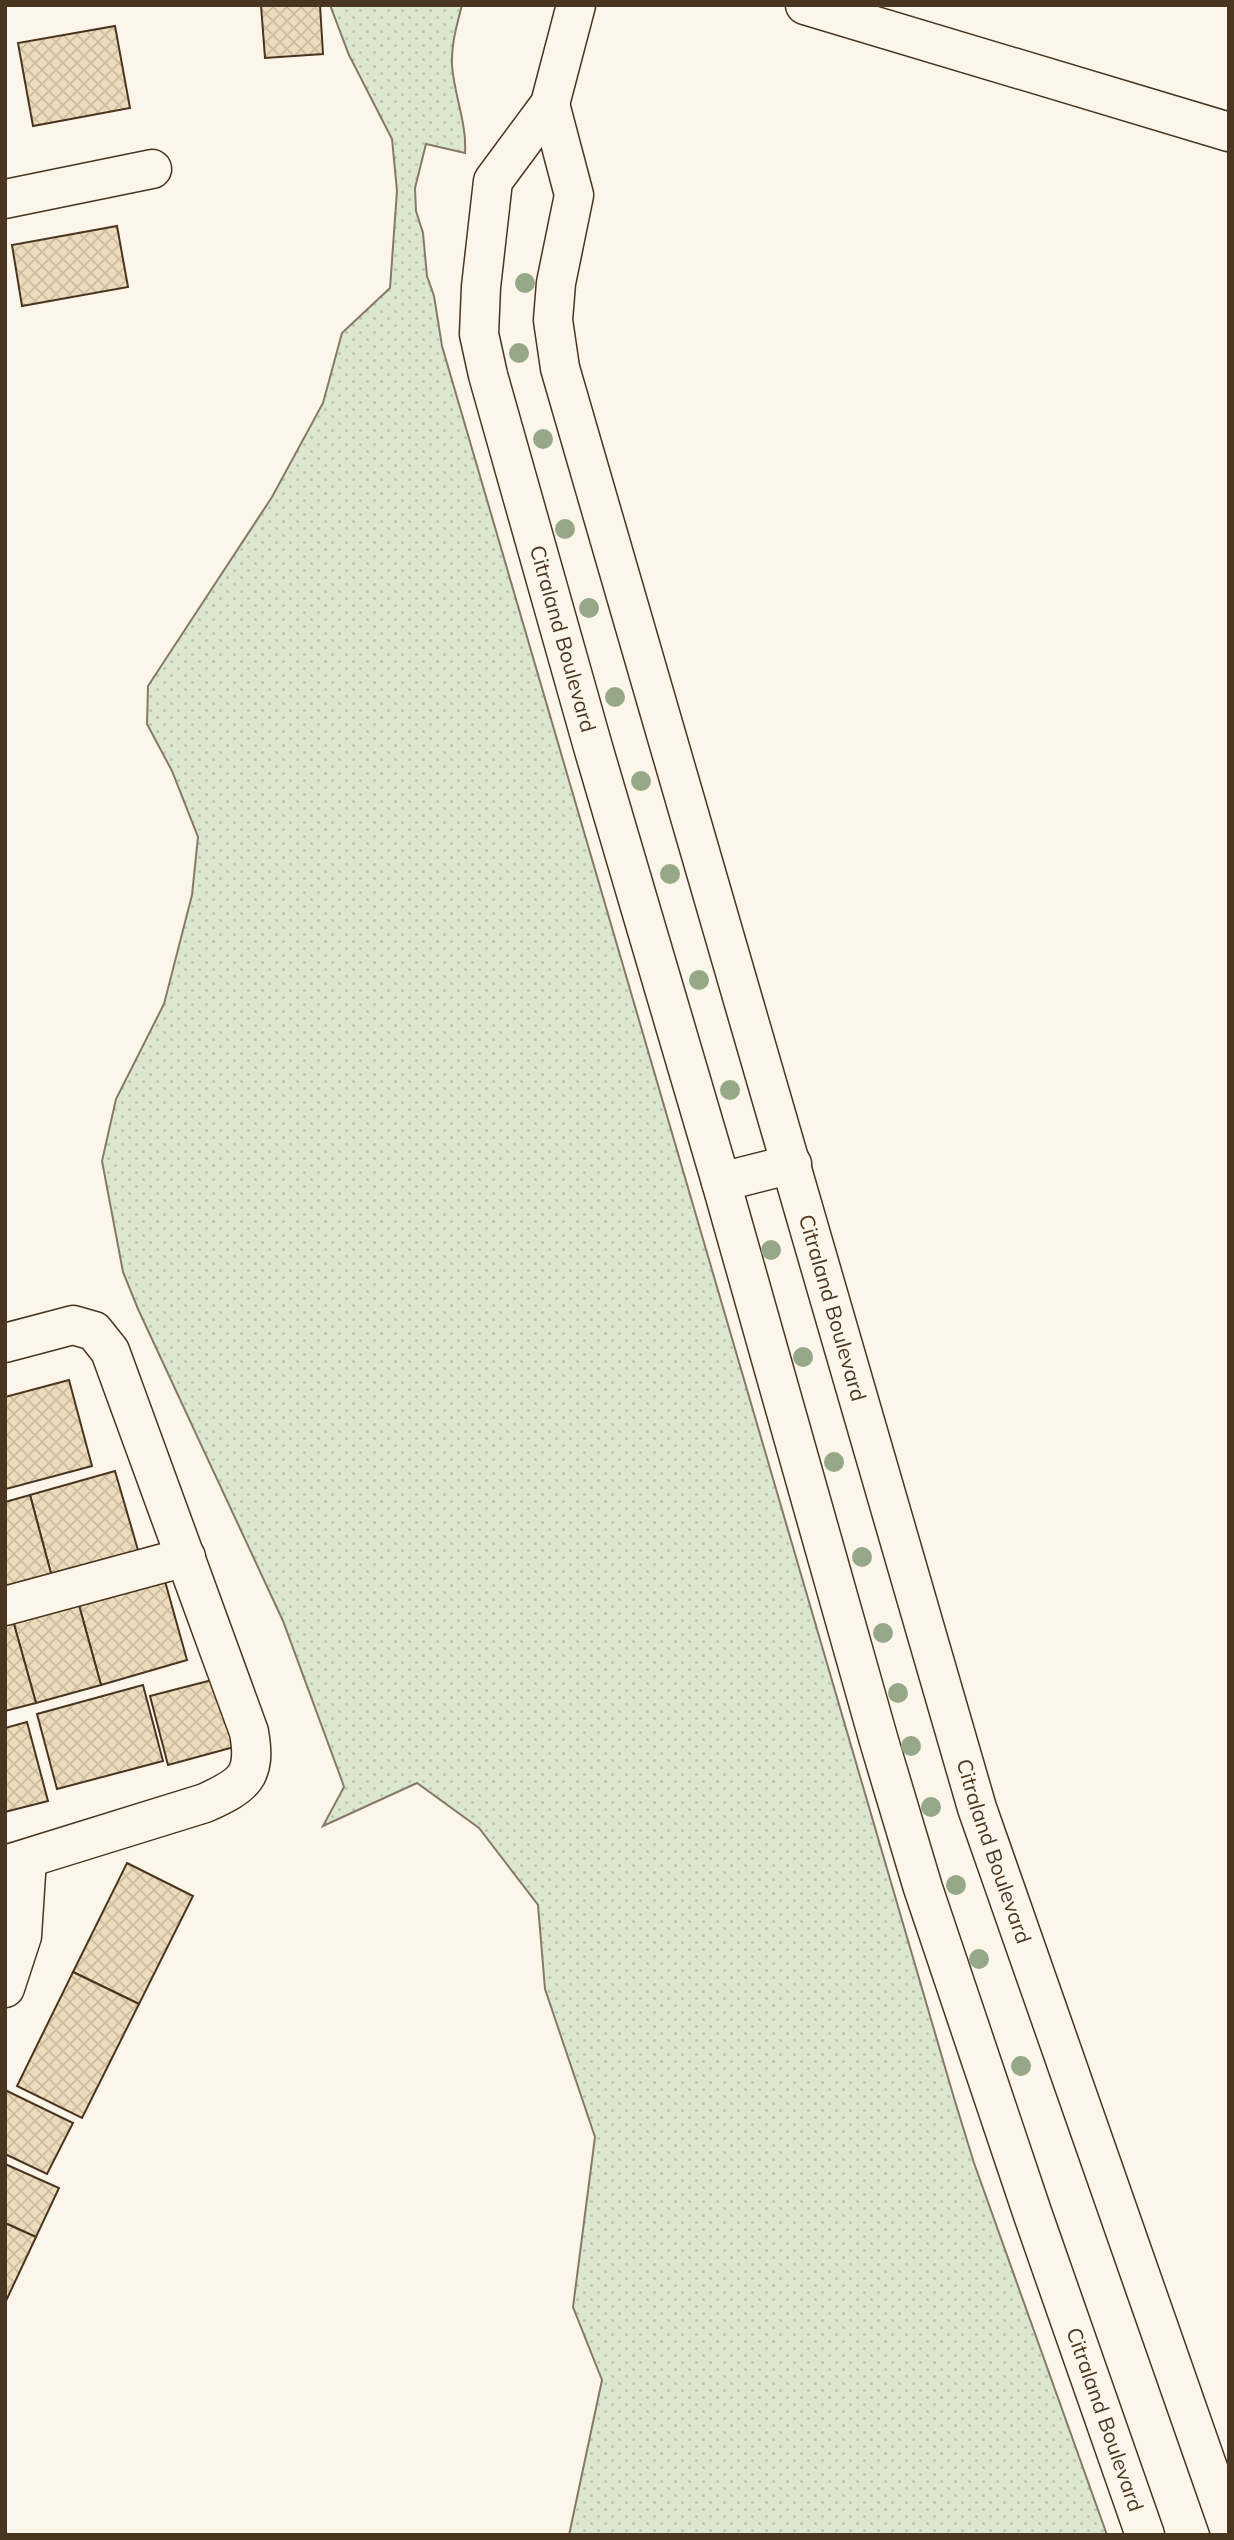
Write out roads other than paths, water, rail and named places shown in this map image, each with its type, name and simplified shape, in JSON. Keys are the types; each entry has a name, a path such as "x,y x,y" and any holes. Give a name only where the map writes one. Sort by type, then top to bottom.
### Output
{"street":[{"name":"Citraland Boulevard","path":"576,5 550,104 493,181 481,287 479,334 488,375 589,734 721,1182 875,1728 923,1888 1144,2535"},
{"path":"805,5 1229,132"},
{"name":"Citraland Boulevard","path":"550,104 574,195 556,283 554,320 560,368 977,1808 1229,2528"},
{"path":"5,199 152,169"},
{"path":"721,1182 792,1164"},
{"path":"5,1343 73,1325 94,1331 110,1351 249,1732 253,1757 247,1773 236,1788 205,1803 16,1862 22,1936 5,1988"},
{"path":"5,1606 186,1557"}]}
